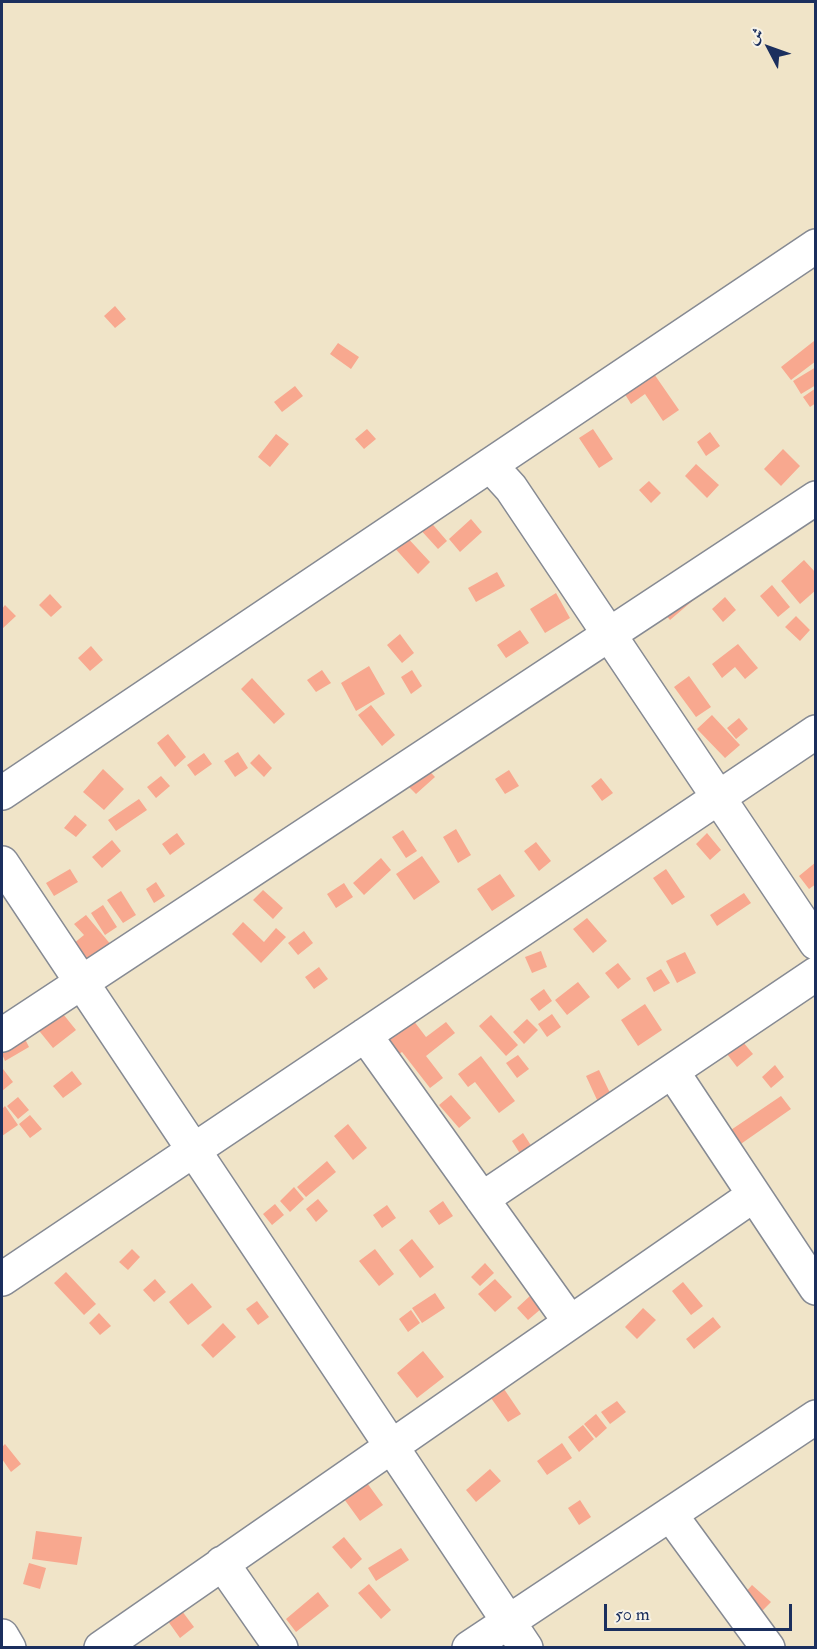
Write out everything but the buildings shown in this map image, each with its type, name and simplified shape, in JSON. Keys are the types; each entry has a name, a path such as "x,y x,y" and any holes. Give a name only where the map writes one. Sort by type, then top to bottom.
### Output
{"street":[{"path":"2,793 816,246"},
{"path":"490,465 511,488 816,943"},
{"path":"2,1035 816,498"},
{"path":"2,1279 816,732"},
{"path":"2,863 517,1634"},
{"path":"482,1199 816,974"},
{"path":"365,1035 570,1322"},
{"path":"672,1071 816,1288"},
{"path":"100,1647 754,1195"},
{"path":"469,1647 517,1634 670,1514 816,1417"},
{"path":"670,1514 768,1647"},
{"path":"222,1563 281,1647"},
{"path":"2,1636 9,1647"}]}
